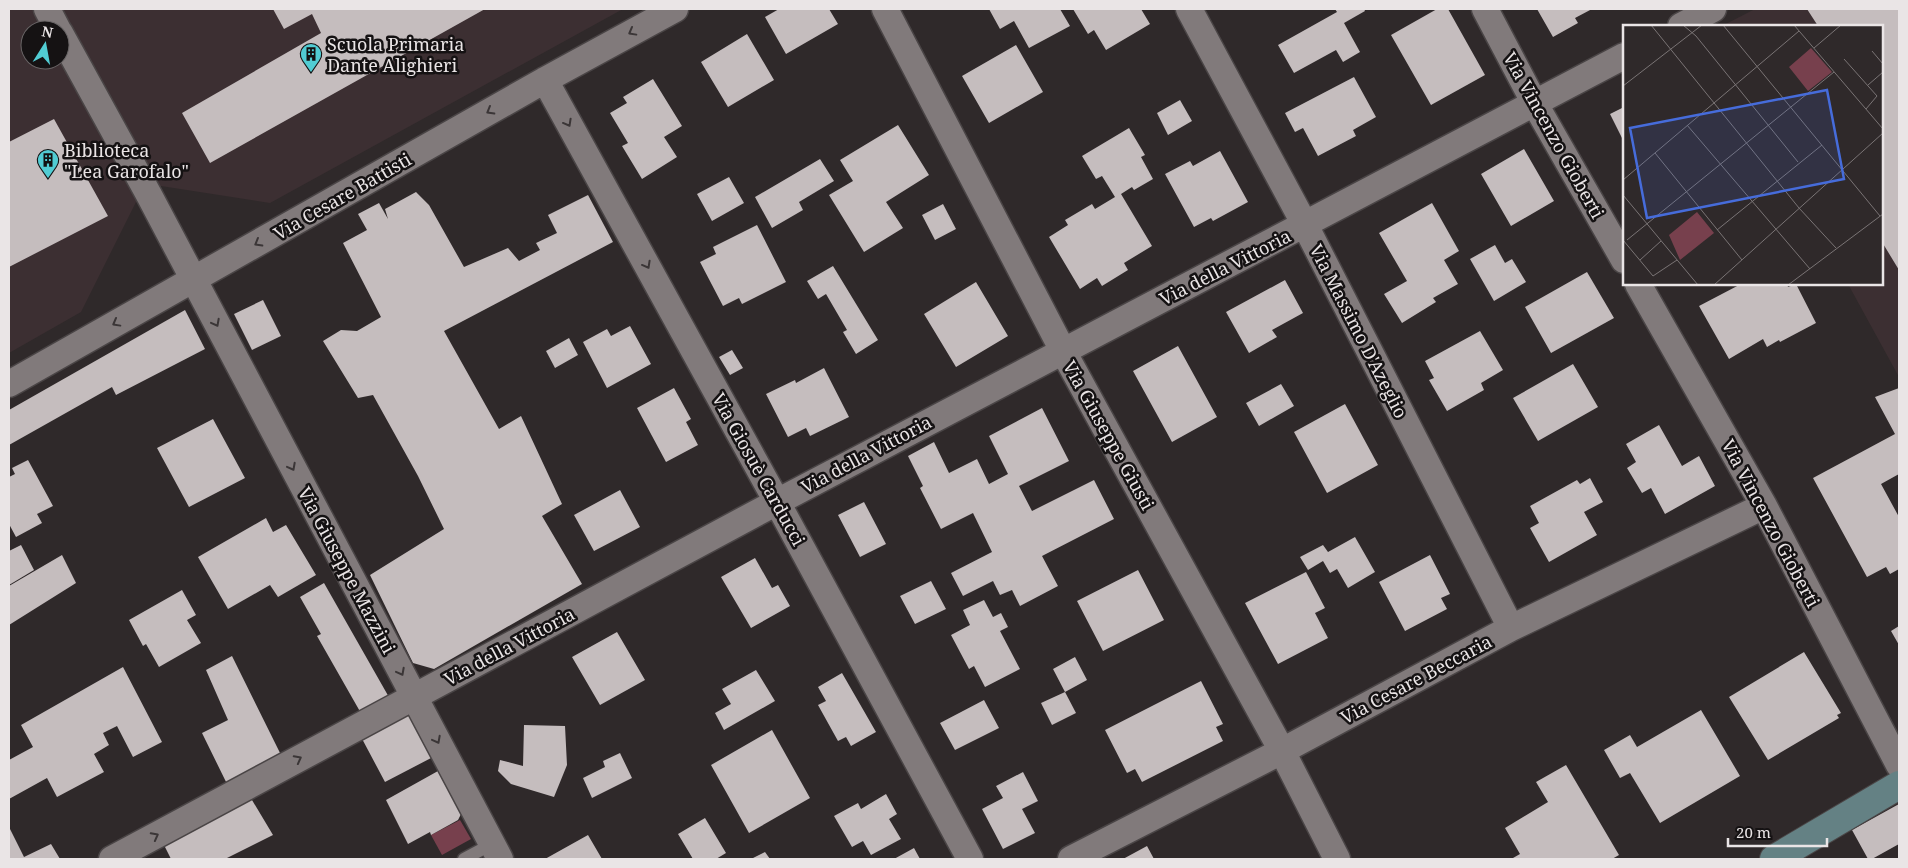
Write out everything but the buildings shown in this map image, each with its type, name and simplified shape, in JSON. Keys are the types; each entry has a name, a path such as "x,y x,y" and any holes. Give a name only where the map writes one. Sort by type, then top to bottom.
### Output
{"street":[{"name":"Via Cesare Battisti","path":"9,384 545,80 675,9"},
{"name":"Via Giuseppe Giusti","path":"885,9 1063,351 1282,751 1337,859"},
{"name":"Via Massimo D'Azeglio","path":"1189,9 1305,226 1511,628"},
{"name":"Via Vincenzo Gioberti","path":"1485,9 1535,104 1623,258"},
{"path":"1683,25 1713,9"},
{"name":"Via Giuseppe Mazzini","path":"70,52 149,195 496,852"},
{"name":"Via della Vittoria","path":"112,859 777,502 1305,226 1623,57"},
{"name":"Via Giosuè Carducci","path":"545,80 777,502 970,859"},
{"name":"Via Vincenzo Gioberti","path":"1639,285 1764,506 1899,765"},
{"name":"Via Cesare Beccaria","path":"1071,859 1282,751 1511,628 1764,506"},
{"path":"1774,859 1899,785"}],"lane":[{"path":"464,859 496,852"}],"shaded area":[{"path":"9,9 623,9 270,203 161,186 136,202 81,312 9,353"},
{"path":"1755,9 1899,9 1899,377 1849,285 1883,285 1883,25 1724,25"},
{"path":"460,820 471,839 442,855 431,835"}],"place":[{"name":"Scuola Primaria Dante Alighieri","path":"311,73"},
{"name":"Biblioteca \"Lea Garofalo\"","path":"48,179"}]}
